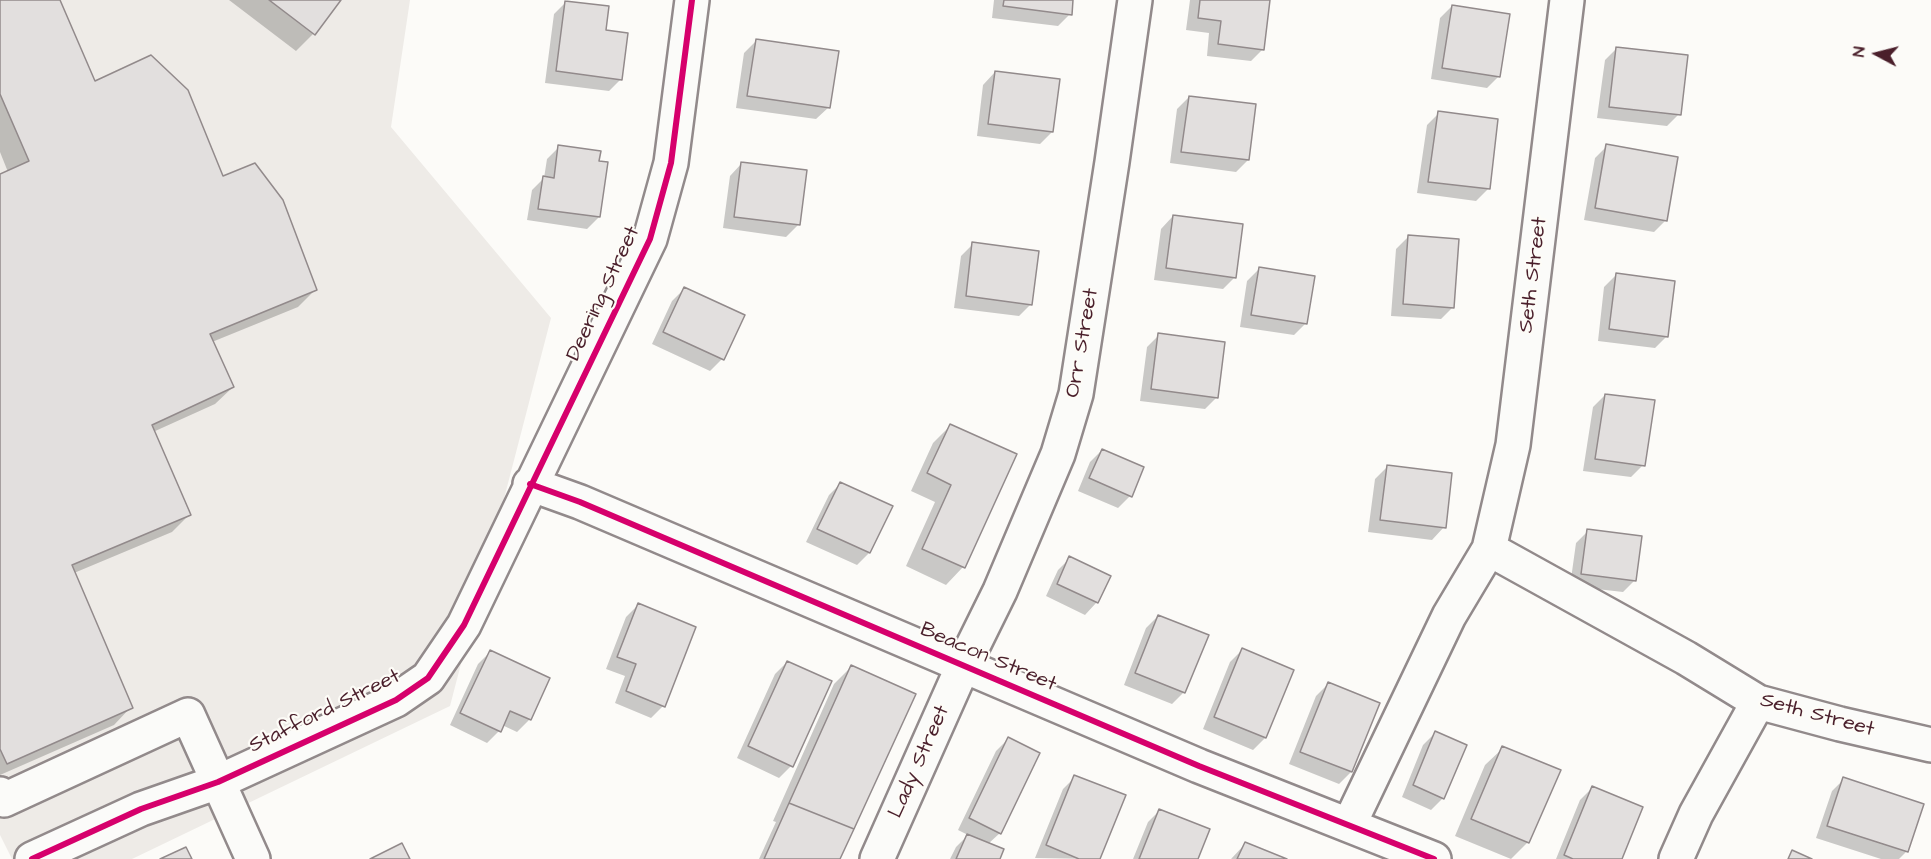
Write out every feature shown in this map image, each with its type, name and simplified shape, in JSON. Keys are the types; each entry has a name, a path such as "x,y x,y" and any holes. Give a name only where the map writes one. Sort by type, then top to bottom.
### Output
{"street":[{"name":"Deering Street","path":"530,484 650,239 671,163 692,0"},
{"name":"Orr Street","path":"963,666 1000,591 1054,465 1076,394 1135,0"},
{"name":"Seth Street","path":"1349,825 1449,616 1489,549 1514,445 1567,0"},
{"name":"Beacon Street","path":"530,484 580,502 1199,766 1434,859"},
{"name":"Stafford Street","path":"32,859 141,810 218,782 396,700 428,678 464,625 530,484"},
{"name":"Seth Street","path":"1489,549 1676,652 1758,702 1840,724 1931,744"},
{"name":"Lady Street","path":"877,859 963,666"},
{"path":"1676,859 1696,814 1758,702"},
{"path":"0,794 4,800 188,715 253,859"}],"shaded area":[{"path":"0,0 410,0 391,127 551,318 450,706 132,859 12,859 0,835"}],"building":[{"path":"0,0 60,0 95,81 151,55 188,90 223,176 255,163 283,200 317,290 210,334 234,387 152,425 191,515 72,565 133,708 7,764 0,749 0,174 29,161 0,94"},
{"path":"269,0 341,0 315,35"},
{"path":"1004,0 1073,0 1072,15 1003,6"},
{"path":"1200,0 1270,0 1264,50 1218,44 1221,21 1198,18"},
{"path":"565,1 609,6 606,30 628,33 622,80 556,71"},
{"path":"1452,5 1510,14 1500,77 1442,68"},
{"path":"756,39 839,51 830,108 747,96"},
{"path":"1616,47 1688,55 1681,115 1609,107"},
{"path":"995,71 1060,79 1053,132 988,124"},
{"path":"1189,96 1256,104 1249,160 1181,152"},
{"path":"1438,111 1498,119 1490,189 1428,182"},
{"path":"1606,144 1678,157 1667,221 1595,208"},
{"path":"558,145 601,151 599,161 608,162 600,217 538,209 543,176 554,178"},
{"path":"741,162 807,170 800,225 734,217"},
{"path":"1173,215 1243,224 1236,278 1166,268"},
{"path":"1408,235 1459,239 1454,308 1403,304"},
{"path":"972,242 1039,251 1032,305 966,296"},
{"path":"1259,267 1315,276 1307,324 1251,315"},
{"path":"1616,273 1675,281 1668,337 1609,329"},
{"path":"684,287 745,315 724,360 663,332"},
{"path":"1158,333 1225,342 1218,398 1151,389"},
{"path":"1605,394 1655,400 1645,466 1595,459"},
{"path":"950,424 1017,454 965,568 922,549 951,485 927,473"},
{"path":"1102,449 1144,467 1132,497 1089,478"},
{"path":"1387,465 1452,473 1446,528 1380,520"},
{"path":"840,482 893,506 870,553 817,529"},
{"path":"1587,529 1642,536 1636,581 1581,574"},
{"path":"1069,556 1111,576 1098,603 1057,584"},
{"path":"638,603 696,627 665,707 626,691 636,664 617,657"},
{"path":"1158,615 1209,635 1185,693 1135,673"},
{"path":"1242,648 1294,670 1266,738 1214,717"},
{"path":"490,650 550,678 531,720 510,711 501,732 460,713"},
{"path":"787,661 832,681 793,767 748,746"},
{"path":"851,665 916,694 854,829 789,803"},
{"path":"1328,682 1380,703 1352,772 1300,752"},
{"path":"1435,731 1467,745 1444,799 1413,785"},
{"path":"1008,737 1040,753 1001,834 969,818"},
{"path":"1502,746 1561,770 1529,843 1471,819"},
{"path":"1074,775 1126,795 1100,859 1079,859 1046,845"},
{"path":"1843,777 1924,804 1908,852 1827,826"},
{"path":"1592,786 1643,807 1622,859 1573,859 1564,855"},
{"path":"789,803 854,829 840,859 764,859"},
{"path":"1159,809 1210,829 1198,859 1139,859"},
{"path":"967,834 1004,849 1000,859 956,859"},
{"path":"1245,842 1287,859 1237,859"},
{"path":"402,843 410,859 370,859"},
{"path":"186,847 192,859 160,859"},
{"path":"1792,850 1812,859 1788,859"}],"cycle path":[{"path":"32,859 141,809 218,782 396,700 428,678 464,625 650,239 671,163 692,0"},
{"path":"530,484 580,502 1199,766 1434,859"}]}
